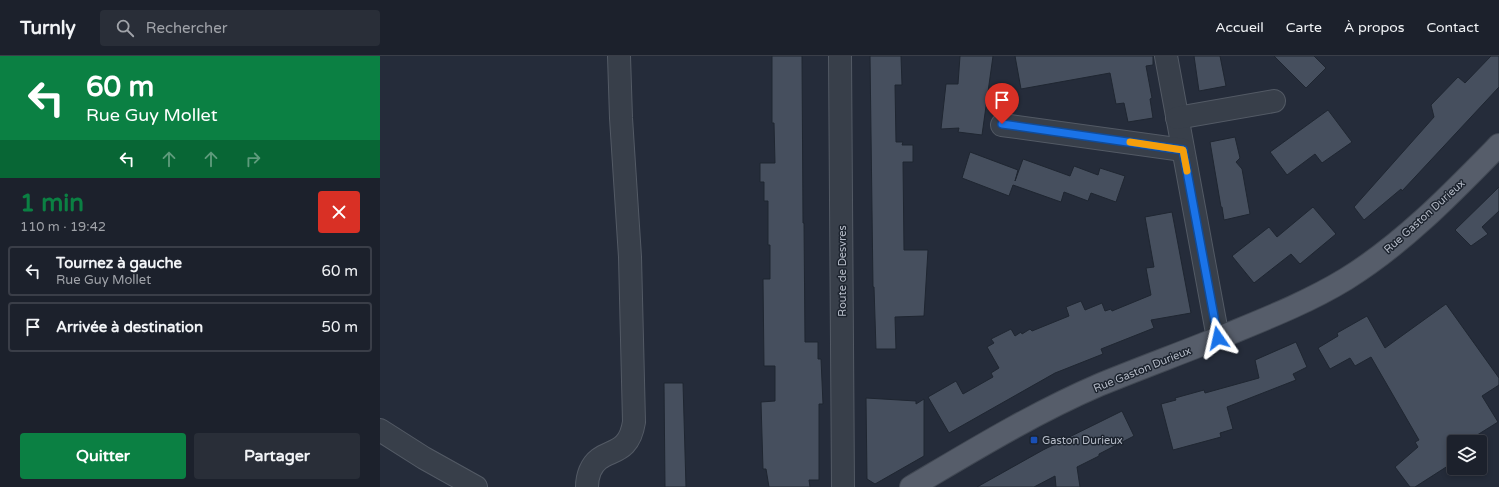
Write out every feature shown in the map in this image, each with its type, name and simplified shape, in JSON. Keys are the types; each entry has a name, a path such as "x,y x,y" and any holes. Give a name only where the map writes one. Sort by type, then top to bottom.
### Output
{"main road":[{"name":"Rue Gaston Durieux","path":"911,487 1059,403 1296,305 1330,288 1359,270 1402,237 1434,209 1499,144"}],"street":[{"path":"587,487 589,472 593,466 602,457 622,448 626,444 632,432 634,422 630,265 621,118 619,56"},
{"name":"Route de Desvres","path":"840,56 843,487"},
{"path":"1166,56 1218,338"},
{"path":"1177,118 1274,101"},
{"path":"1002,124 1183,150"},
{"path":"380,430 424,458 476,487"}],"building":[{"path":"772,56 802,56 805,342 818,342 818,359 821,359 823,404 819,404 819,480 809,480 810,487 769,487 766,469 763,469 761,402 775,401 775,366 764,366 763,279 770,279 770,245 768,245 768,201 764,201 764,182 760,182 760,163 775,163 774,123 772,123"},
{"path":"870,56 901,56 902,85 895,85 896,142 903,142 902,145 913,145 913,162 903,162 904,250 928,250 924,316 895,317 896,349 876,349 873,287"},
{"path":"960,56 993,56 982,135 958,132 959,128 941,129 946,84 958,84"},
{"path":"1015,56 1153,56 1153,65 1146,66 1152,98 1150,99 1153,118 1128,122 1124,103 1116,104 1110,73 1021,89"},
{"path":"1194,56 1220,56 1226,86 1199,91"},
{"path":"1274,56 1314,56 1326,68 1306,88"},
{"path":"1491,56 1499,56 1499,87 1402,191 1401,189 1364,220 1354,207 1434,117 1431,105 1458,77 1465,83"},
{"path":"1328,110 1352,142 1322,163 1315,154 1287,175 1270,152"},
{"path":"1235,137 1240,158 1236,162 1242,169 1250,214 1224,220 1210,142"},
{"path":"970,152 1018,170 1015,181 1023,159 1070,176 1074,166 1098,175 1100,168 1125,176 1116,202 1091,193 1088,201 1064,192 1061,202 1013,185 1009,196 962,178"},
{"path":"1499,187 1499,211 1482,227 1488,234 1471,246 1455,230"},
{"path":"1313,207 1336,234 1300,264 1291,254 1254,283 1232,256 1269,227 1277,237"},
{"path":"1172,212 1191,313 1151,320 1154,328 1101,349 1103,354 1055,373 949,433 928,397 956,381 963,394 993,377 991,373 999,368 987,347 994,343 991,339 1011,329 1015,336 1021,332 1022,334 1030,329 1032,331 1069,316 1066,307 1081,301 1085,310 1102,303 1105,311 1111,309 1112,311 1151,295 1146,268 1154,267 1145,217"},
{"path":"1446,304 1499,378 1499,385 1482,396 1498,422 1477,435 1447,435 1447,466 1415,487 1410,487 1395,467 1418,447 1415,442 1419,440 1371,357 1355,366 1350,358 1330,369 1318,348 1338,336 1337,333 1367,316 1385,348"},
{"path":"1296,342 1307,367 1293,374 1296,380 1227,407 1233,429 1220,433 1221,437 1173,450 1161,404 1176,400 1175,398 1204,390 1205,393 1259,378 1255,360"},
{"path":"664,383 683,383 686,487 665,487"},
{"path":"866,398 916,401 916,404 924,399 924,456 875,484 867,479"},
{"path":"1122,411 1134,436 1077,467 1080,487 1056,487 1055,476 1034,487 977,487 1043,450"}],"slow traffic":[{"path":"1130,142 1183,150 1187,171"}],"place":[{"name":"Gaston Durieux","path":"1034,440"}],"route":[{"path":"1002,124 1183,150 1218,338"}]}
